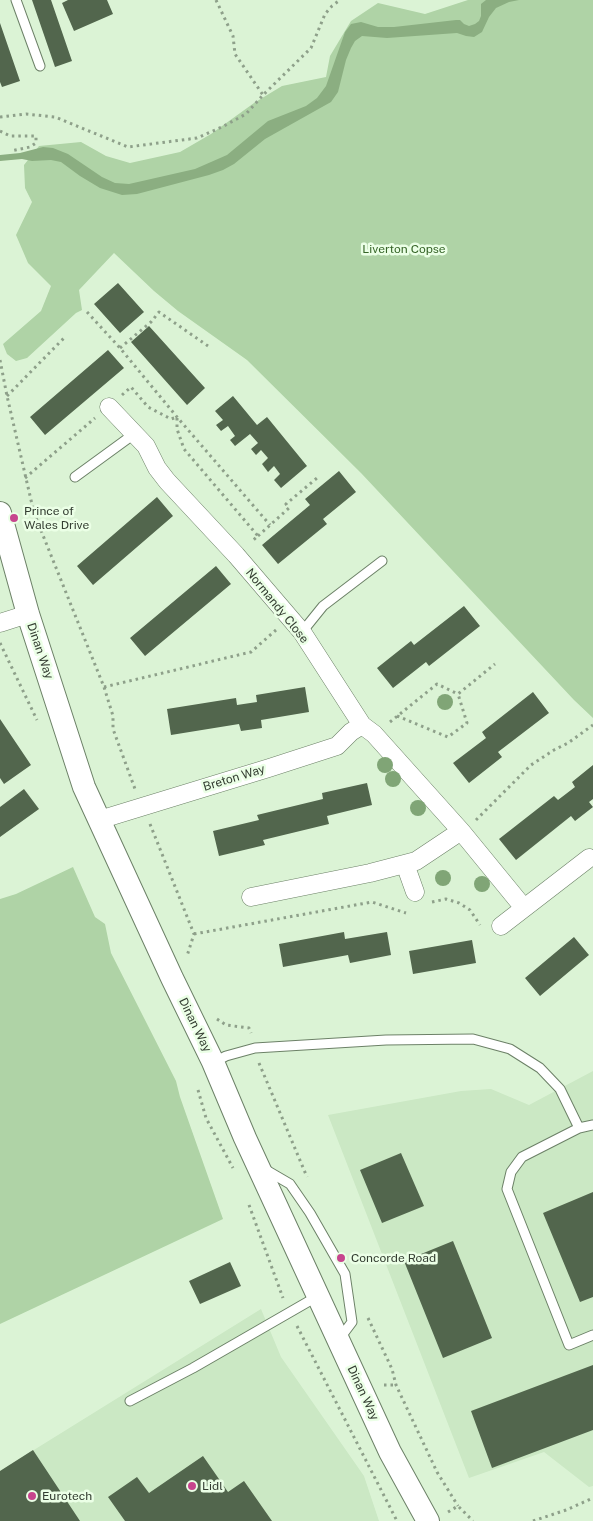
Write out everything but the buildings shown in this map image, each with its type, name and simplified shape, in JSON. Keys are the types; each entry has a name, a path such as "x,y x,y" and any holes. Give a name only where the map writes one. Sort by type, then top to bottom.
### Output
{"street":[{"name":"Normandy Close","path":"109,407 146,446 157,468 167,481 236,555 302,632 368,729 462,832 524,908"},
{"name":"Dinan Way","path":"0,513 28,614 84,787 120,868 214,1062 257,1165 390,1452 436,1517"},
{"path":"0,623 28,614"},
{"name":"Breton Way","path":"99,820 337,746 351,732 368,729"},
{"path":"250,897 370,873 416,861 462,832"},
{"path":"501,926 589,858"},
{"path":"405,864 418,899"}],"lane":[{"path":"16,0 40,66"},
{"path":"75,476 134,434"},
{"path":"302,632 323,606 382,562"},
{"path":"214,1062 226,1056 255,1048 386,1040 473,1040 510,1049 540,1068 560,1089 579,1128"},
{"path":"593,1125 579,1128 522,1157 511,1172 506,1189 569,1345 593,1335"},
{"path":"257,1165 290,1184 310,1213 345,1274 352,1322 338,1340"},
{"path":"130,1401 193,1368 318,1296"}],"path":[{"path":"216,0 233,36 234,54 263,95"},
{"path":"0,117 26,114 54,116 128,147 197,138 246,114 310,48 325,14 340,0"},
{"path":"0,131 10,136 36,136 36,143 30,147 11,152"},
{"path":"87,312 120,348 170,410 270,525"},
{"path":"120,348 151,322 159,312 208,346"},
{"path":"7,396 64,338"},
{"path":"0,360 2,384 7,396 34,513 104,687 113,716 113,729 136,793 143,805 194,934 187,957"},
{"path":"258,536 288,508 286,504 316,478"},
{"path":"104,687 251,652 290,619"},
{"path":"458,694 495,664"},
{"path":"368,729 397,716 437,684 458,694 467,723 448,737 397,716"},
{"path":"462,832 487,810 531,765 593,726"},
{"path":"406,913 418,899 430,902 446,899 460,903 470,910 490,936 501,926"},
{"path":"194,934 372,902 406,913"},
{"path":"403,907 406,913"},
{"path":"215,1018 226,1025 249,1028 261,1068 309,1182"},
{"path":"366,1311 392,1369 396,1385 437,1472 458,1506 474,1521"},
{"path":"290,1312 397,1521"},
{"path":"533,1521 566,1510 593,1498"},
{"path":"436,1517 458,1506"}],"shaded area":[{"path":"486,0 519,0 496,8 489,17 482,32 474,37 457,33 387,38 362,36 355,41 351,48 338,92 331,102 265,139 234,164 209,175 137,194 122,195 100,188 61,162 22,159 0,161 0,155 20,153 43,147 53,148 68,154 102,177 115,183 129,184 195,169 227,155 268,121 306,106 317,98 326,86 345,32 351,24 361,22 378,27 394,27 460,20 469,26 479,21 481,4"},
{"path":"593,1071 593,1486 589,1487 544,1452 469,1478 328,1115 461,1091 491,1089 529,1105"},
{"path":"261,1309 281,1357 364,1476 379,1521 0,1521 0,1471"}],"green space":[{"name":"Liverton Copse","path":"468,0 593,0 593,718 361,473 247,360 178,311 114,253 79,290 82,310 76,313 27,358 16,361 7,354 3,344 41,311 51,286 28,263 16,235 32,202 25,188 24,165 39,146 81,142 106,156 130,163 180,152 211,134 254,103 282,86 326,77 330,56 351,21 378,3 425,14"},
{"path":"73,867 95,917 105,924 111,953 176,1081 223,1219 0,1324 0,899 16,894"}],"place":[{"name":"Prince of Wales Drive","path":"14,518"},
{"name":"Concorde Road","path":"341,1258"},
{"name":"Lidl","path":"192,1486"},
{"name":"Eurotech","path":"32,1496"}]}
